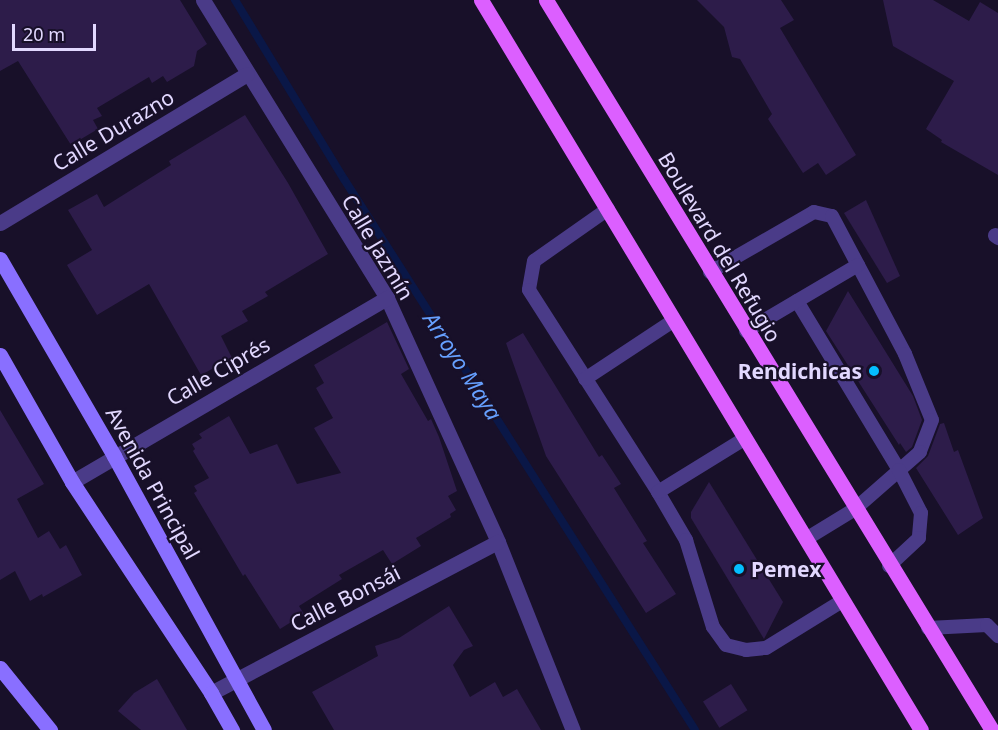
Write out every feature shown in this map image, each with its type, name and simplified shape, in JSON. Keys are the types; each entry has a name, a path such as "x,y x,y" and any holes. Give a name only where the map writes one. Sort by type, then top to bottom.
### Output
{"main road":[{"path":"481,0 921,730"},
{"name":"Boulevard del Refugio","path":"546,0 746,331 992,730"}],"street":[{"name":"Calle Jazmín","path":"203,0 387,298 498,542 573,730"},
{"name":"Calle Durazno","path":"0,223 248,74"},
{"name":"Avenida Principal","path":"0,259 114,456 264,730"},
{"name":"Calle Ciprés","path":"72,482 387,298"},
{"path":"0,355 72,482 212,693 232,730"},
{"name":"Calle Bonsái","path":"212,693 237,677 498,542"},
{"path":"0,668 50,730"}],"lane":[{"path":"608,209 534,261 529,290 658,492 686,540 713,627 726,645 746,650 766,648 842,601"},
{"path":"710,272 814,212 832,216 905,354 932,420 920,452 855,509 806,539"},
{"path":"746,331 858,265"},
{"path":"797,301 899,470 921,513 919,538 890,566"},
{"path":"585,379 673,321"},
{"path":"658,492 744,439"},
{"path":"928,628 987,626 998,636"}],"building":[{"path":"0,0 180,0 207,44 197,51 194,66 167,82 163,76 152,83 149,77 97,108 102,116 93,120 98,129 71,145 18,61 0,71"},
{"path":"697,0 781,0 794,20 780,28 856,155 826,175 818,163 803,173 768,119 772,114 740,59 732,57 724,27"},
{"path":"883,0 933,0 969,21 980,2 998,13 998,175 941,142 942,140 926,129 954,81 893,46"},
{"path":"245,115 288,183 328,254 265,292 268,296 242,311 248,321 221,336 232,358 201,375 149,284 97,315 67,265 92,250 68,210 97,194 104,207 171,165 169,161"},
{"path":"866,200 900,276 887,283 844,213"},
{"name":"Rendichicas","path":"848,291 913,396 922,420 912,447 906,452 900,443 899,445 826,331"},
{"path":"387,322 409,369 401,374 428,421 431,419 439,437 457,491 448,496 456,510 450,514 451,517 416,538 421,546 392,564 383,550 339,575 342,579 299,606 304,614 280,629 245,574 243,576 194,493 197,491 194,486 209,478 193,451 195,449 192,444 202,438 199,434 229,416 250,454 277,444 297,484 341,473 314,428 333,418 316,388 324,383 314,365"},
{"path":"523,333 599,457 602,455 621,484 614,488 647,541 643,543 676,594 646,613 546,456 506,343"},
{"path":"0,410 44,484 17,499 38,538 49,531 60,549 66,545 82,575 43,597 42,594 30,601 15,571 0,580"},
{"path":"944,423 954,452 958,450 983,518 958,535 916,468 928,456 940,424"},
{"path":"709,482 783,602 764,639 691,518 691,512"},
{"path":"449,606 473,646 464,650 453,665 470,697 495,682 503,697 517,689 541,730 334,730 312,692 378,656 375,646 399,638"},
{"path":"157,679 187,730 141,730 118,711 134,693"},
{"path":"731,684 747,710 719,728 703,701"}],"waterway":[{"name":"Arroyo Maya","path":"235,0 344,179 695,730"}],"place":[{"name":"Rendichicas","path":"874,371"},
{"name":"Pemex","path":"739,569"}]}
